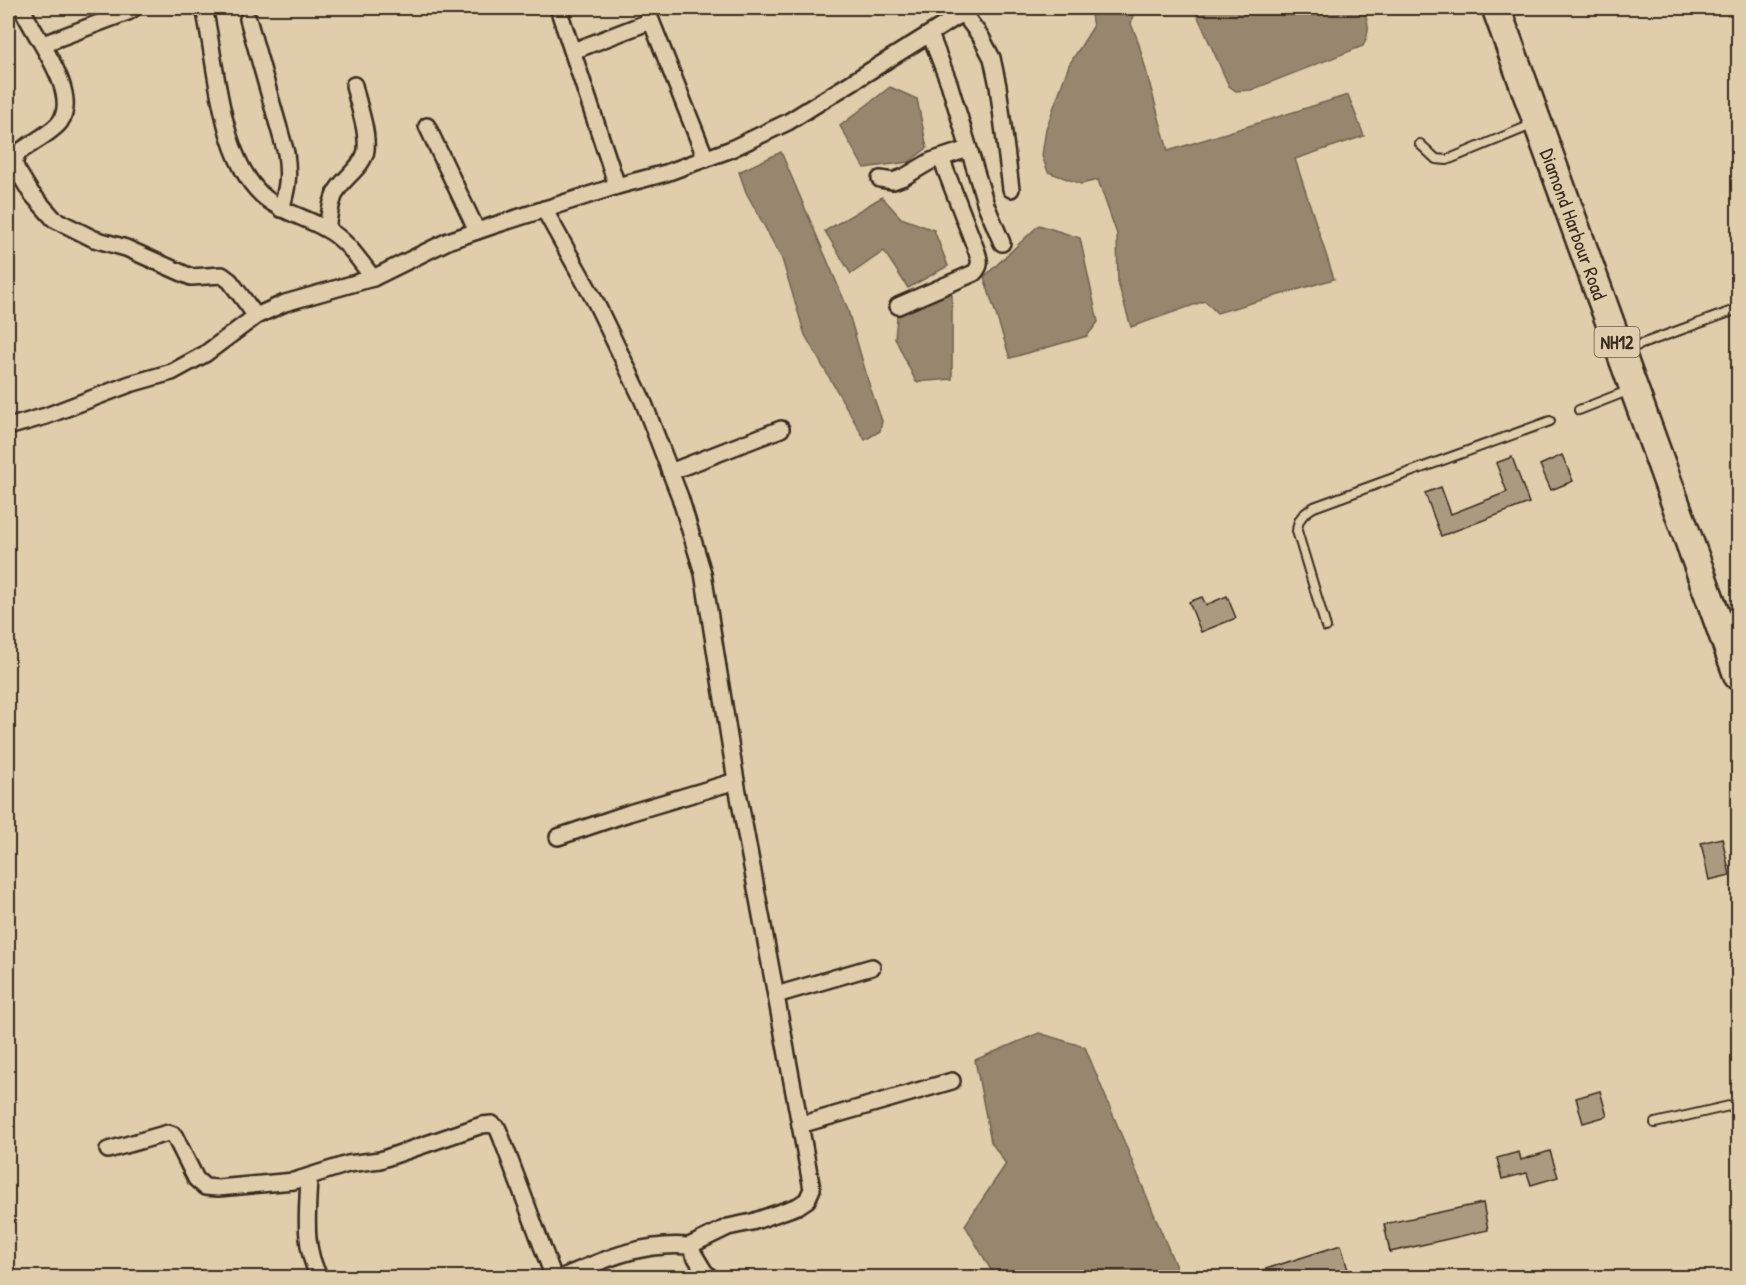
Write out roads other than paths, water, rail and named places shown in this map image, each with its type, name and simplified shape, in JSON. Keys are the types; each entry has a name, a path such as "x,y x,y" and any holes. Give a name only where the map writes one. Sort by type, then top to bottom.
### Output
{"highway":[{"name":"Diamond Harbour Road","path":"1496,8 1738,676"}],"street":[{"path":"22,8 51,58 61,86 64,111 61,121 56,126 15,157 17,170 36,200 54,219 94,238 136,252 191,277 222,275 230,281 256,316"},
{"path":"43,44 134,8"},
{"path":"204,8 225,122 237,160 251,183 266,199 281,209 327,229 345,242 373,278"},
{"path":"558,8 617,186"},
{"path":"8,427 46,416 130,384 172,372 205,354 256,316 285,303 373,278 448,241 477,231 617,186 666,173 729,150 788,122 967,10 992,58 998,86 1011,189"},
{"path":"573,51 649,14 706,159"},
{"path":"248,19 286,153 289,174 281,209"},
{"path":"930,34 949,83 986,205 1002,243"},
{"path":"327,229 334,195 343,180 366,153 354,85"},
{"path":"427,126 477,231"},
{"path":"880,179 893,182 941,158 968,149"},
{"path":"898,306 974,273 979,268 980,261 977,252 941,158"},
{"path":"544,209 596,303 643,401 670,472 703,573 736,781 812,1189 807,1200 798,1206 752,1222 728,1227 688,1246 666,1244 640,1249 609,1258 560,1278"},
{"path":"670,472 781,429"},
{"path":"558,837 736,781"},
{"path":"776,995 872,967"},
{"path":"800,1125 952,1081"},
{"path":"108,1150 168,1133 174,1135 196,1179 205,1186 218,1188 258,1185 309,1176 348,1164 380,1160 482,1125 492,1124 498,1129 502,1138 554,1278"},
{"path":"309,1176 307,1235 309,1254 320,1278"},
{"path":"688,1246 711,1278"}],"lane":[{"path":"1420,144 1436,159 1447,160 1538,123"},
{"path":"1621,352 1738,309"},
{"path":"1579,410 1634,389"},
{"path":"1326,627 1297,531 1297,522 1303,514 1314,507 1550,420"},
{"path":"1655,1123 1738,1104"}]}
